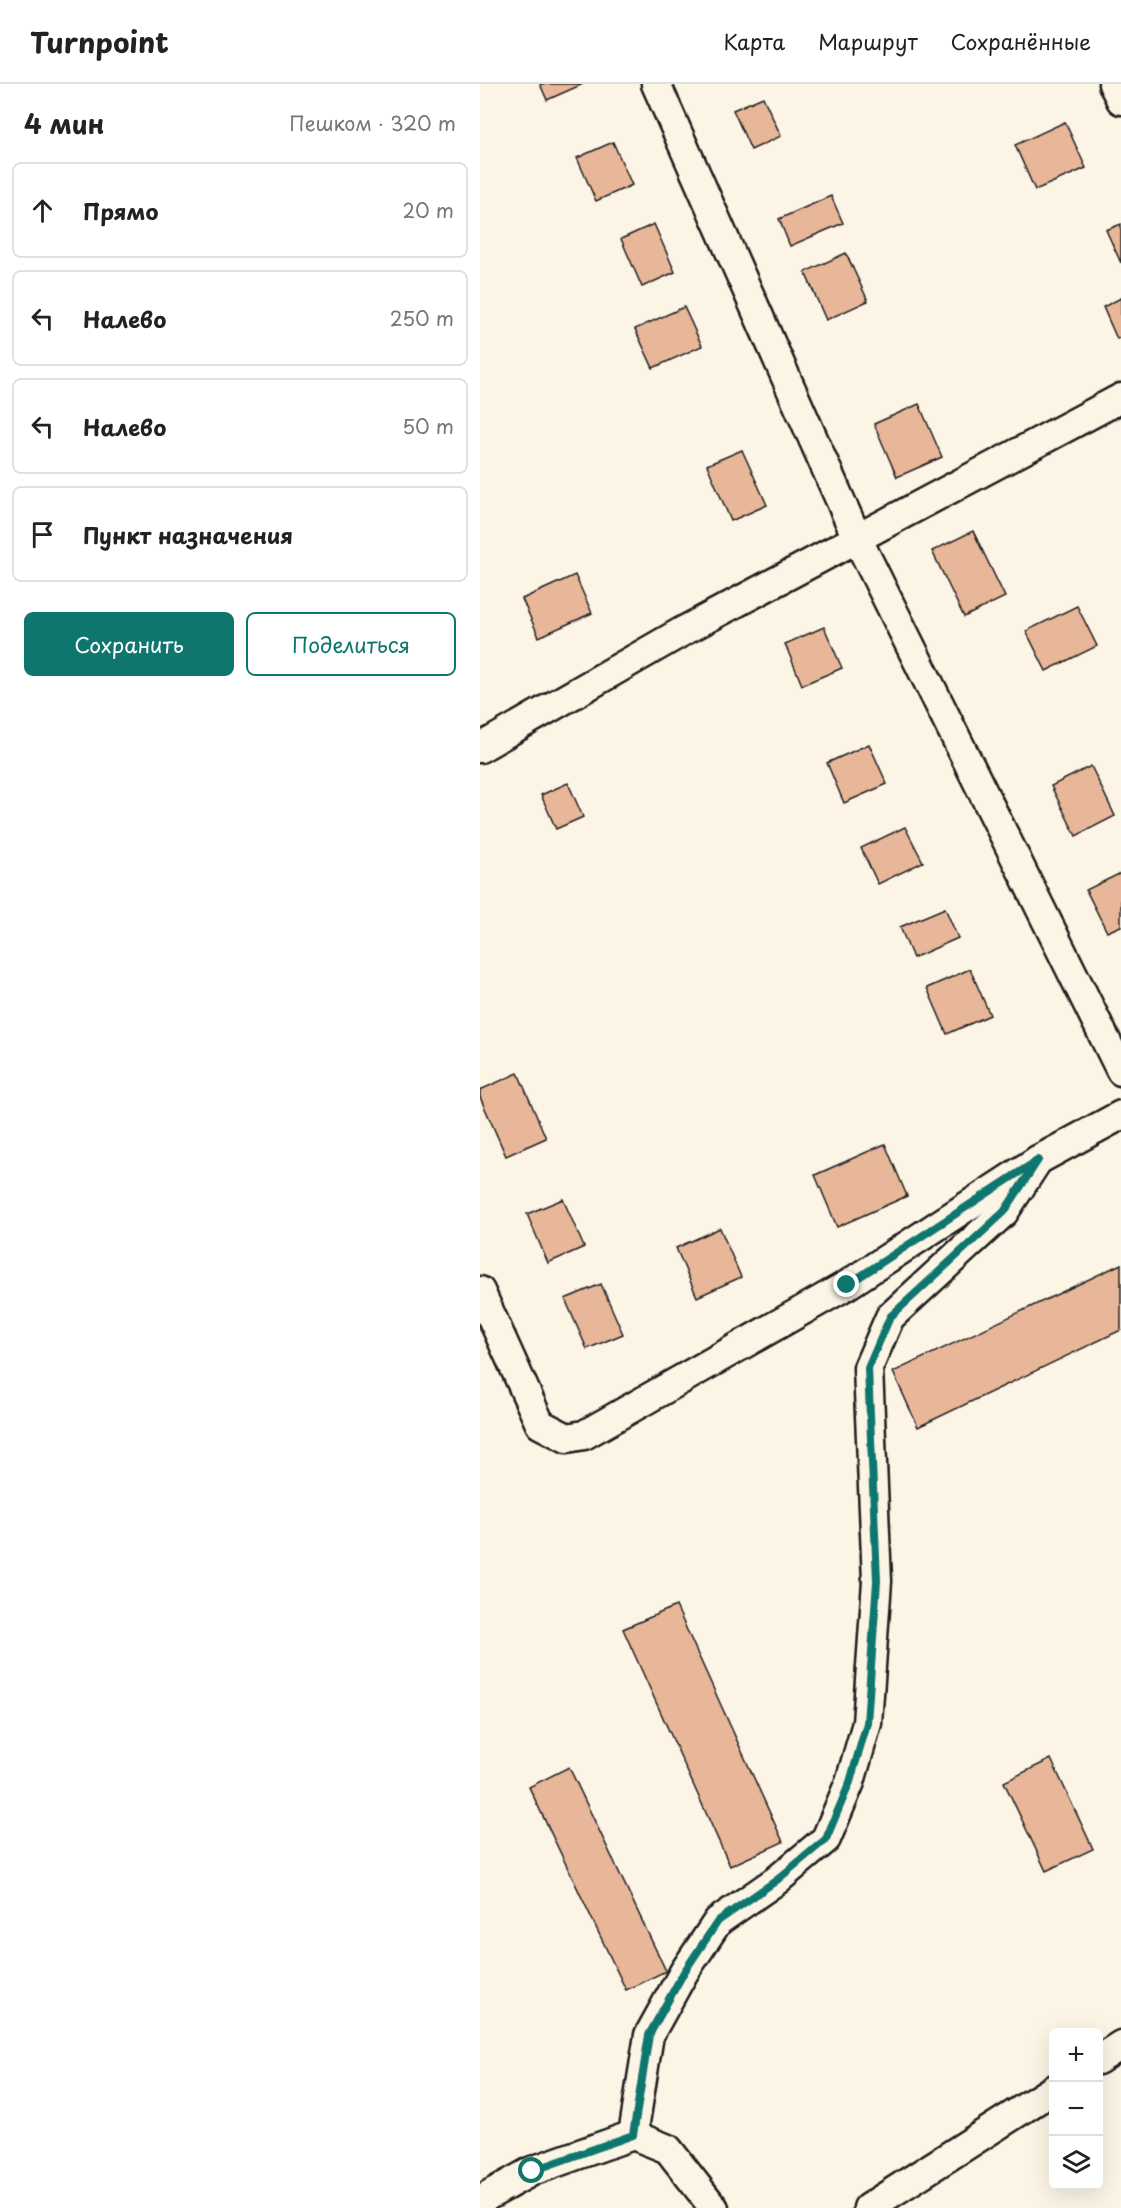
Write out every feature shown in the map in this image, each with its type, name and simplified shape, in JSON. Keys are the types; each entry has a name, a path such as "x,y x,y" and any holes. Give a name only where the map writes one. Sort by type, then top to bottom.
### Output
{"street":[{"path":"656,84 857,538 1121,1071"},
{"path":"1113,84 1121,100"},
{"path":"480,748 686,630 1121,398"},
{"path":"480,1292 540,1424 567,1438 584,1435 847,1285 1038,1160 1121,1115"},
{"path":"633,2135 649,2035 684,1972 718,1921 777,1880 826,1839 850,1782 867,1723 877,1581 868,1368 890,1317 1004,1212 1038,1160"},
{"path":"1103,2057 1121,2046"},
{"path":"868,2208 1049,2092"},
{"path":"480,2200 532,2171 633,2135 668,2148 714,2208"}],"building":[{"path":"540,84 583,84 547,100"},
{"path":"763,97 781,136 751,150 733,110"},
{"path":"1065,122 1086,168 1035,190 1015,145"},
{"path":"613,142 632,185 596,201 577,158"},
{"path":"831,196 843,223 790,246 779,219"},
{"path":"654,224 675,272 642,287 621,239"},
{"path":"1121,224 1121,263 1106,230"},
{"path":"846,253 868,301 826,320 805,272"},
{"path":"1121,298 1121,337 1117,339 1103,307"},
{"path":"684,307 702,346 653,368 635,329"},
{"path":"919,404 942,457 897,477 874,424"},
{"path":"742,450 767,505 731,521 707,465"},
{"path":"973,531 1005,597 964,617 932,551"},
{"path":"575,575 592,613 539,637 522,599"},
{"path":"1077,606 1097,646 1046,671 1026,631"},
{"path":"824,627 842,668 802,685 785,644"},
{"path":"869,744 887,784 844,803 827,763"},
{"path":"1091,766 1115,816 1076,836 1051,786"},
{"path":"568,783 583,817 556,829 541,795"},
{"path":"905,827 923,862 878,884 861,848"},
{"path":"1121,873 1121,926 1107,932 1086,890"},
{"path":"945,908 958,938 913,958 900,927"},
{"path":"970,969 990,1015 947,1034 927,988"},
{"path":"518,1073 546,1138 506,1156 480,1097 480,1090"},
{"path":"885,1144 907,1196 837,1227 815,1175"},
{"path":"563,1199 584,1247 548,1263 527,1214"},
{"path":"720,1228 741,1277 697,1297 676,1248"},
{"path":"1121,1264 1121,1330 918,1427 893,1372"},
{"path":"601,1284 623,1334 587,1349 565,1299"},
{"path":"676,1606 783,1842 730,1866 623,1629"},
{"path":"1051,1759 1093,1849 1046,1871 1004,1782"},
{"path":"569,1767 666,1971 626,1990 529,1787"}],"route":[{"path":"532,2171 633,2135 649,2035 684,1972 718,1921 777,1880 826,1839 850,1782 867,1723 877,1581 868,1368 890,1317 1004,1212 1038,1160 847,1285"}]}
